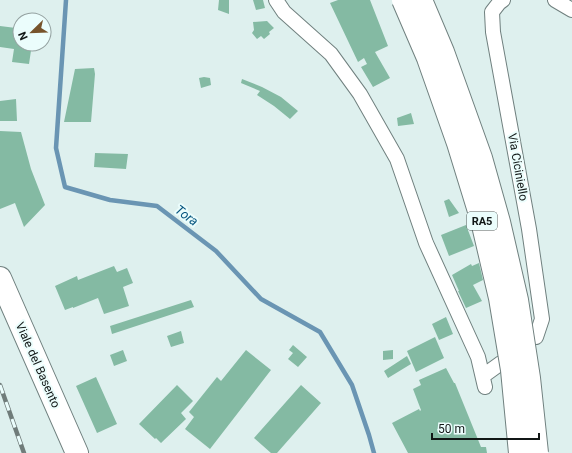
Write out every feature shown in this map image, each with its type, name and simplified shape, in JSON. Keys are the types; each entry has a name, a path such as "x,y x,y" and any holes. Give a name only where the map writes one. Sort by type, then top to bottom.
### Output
{"main road":[{"name":"RA5","path":"403,0 428,58 458,143 482,221 500,298 512,370 520,453"},
{"name":"RA5","path":"421,0 443,52 481,158 499,222 517,300 529,378 537,453"},
{"name":"Viale del Basento","path":"0,278 77,453"}],"street":[{"path":"276,0 284,12 330,54 360,94 397,159 426,243 478,357 484,381 501,363"},
{"name":"Via Ciciniello","path":"503,0 492,12 493,32 529,229 538,289 542,319 536,337"},
{"path":"555,0 572,10"}],"building":[{"path":"219,0 229,0 229,14 218,10"},
{"path":"253,0 263,0 265,8 256,10"},
{"path":"338,0 370,0 388,46 375,52 390,78 373,87 361,67 367,64 364,58 358,62 330,3"},
{"path":"267,21 274,28 264,39 261,36 257,39 252,33 254,30 253,22"},
{"path":"0,26 12,28 12,49 0,47"},
{"path":"14,52 31,52 29,64 12,62"},
{"path":"94,68 95,74 91,122 64,122 75,69"},
{"path":"199,78 210,78 211,85 201,88"},
{"path":"242,79 281,97 298,111 290,119 257,95 260,91 241,83"},
{"path":"16,99 17,121 0,121 0,101"},
{"path":"411,113 414,124 398,126 397,118"},
{"path":"0,131 21,132 31,169 45,205 24,227 15,203 0,209"},
{"path":"95,153 128,154 126,169 94,167"},
{"path":"449,199 459,213 449,217 444,201"},
{"path":"466,225 474,246 449,256 441,235"},
{"path":"479,263 483,280 473,285 482,301 466,308 452,275 471,264 472,266"},
{"path":"114,266 117,272 127,268 133,283 123,287 129,306 104,314 98,298 65,310 55,286 77,276 78,280"},
{"path":"191,300 194,307 112,334 110,326"},
{"path":"446,317 453,334 439,340 432,324"},
{"path":"181,331 184,343 171,347 167,336"},
{"path":"435,337 444,358 416,372 407,351"},
{"path":"293,345 307,357 298,367 288,359 293,353 289,350"},
{"path":"123,350 127,361 114,366 110,355"},
{"path":"246,350 271,370 210,449 185,429 194,417 189,412 217,377 221,381"},
{"path":"393,350 393,359 383,360 383,351"},
{"path":"407,356 411,364 388,378 384,371"},
{"path":"446,368 455,383 481,447 486,447 487,453 408,453 392,423 419,409 420,411 421,410 413,389 421,385 419,380"},
{"path":"96,377 117,424 97,433 76,386"},
{"path":"177,385 193,401 181,413 186,419 161,443 139,424"},
{"path":"301,385 321,403 277,453 271,453 254,438"}],"waterway":[{"name":"Tora","path":"66,0 56,148 65,187 110,200 157,206 216,251 261,299 320,332 352,385 374,453"}],"railway":[{"path":"0,385 24,453"}]}
